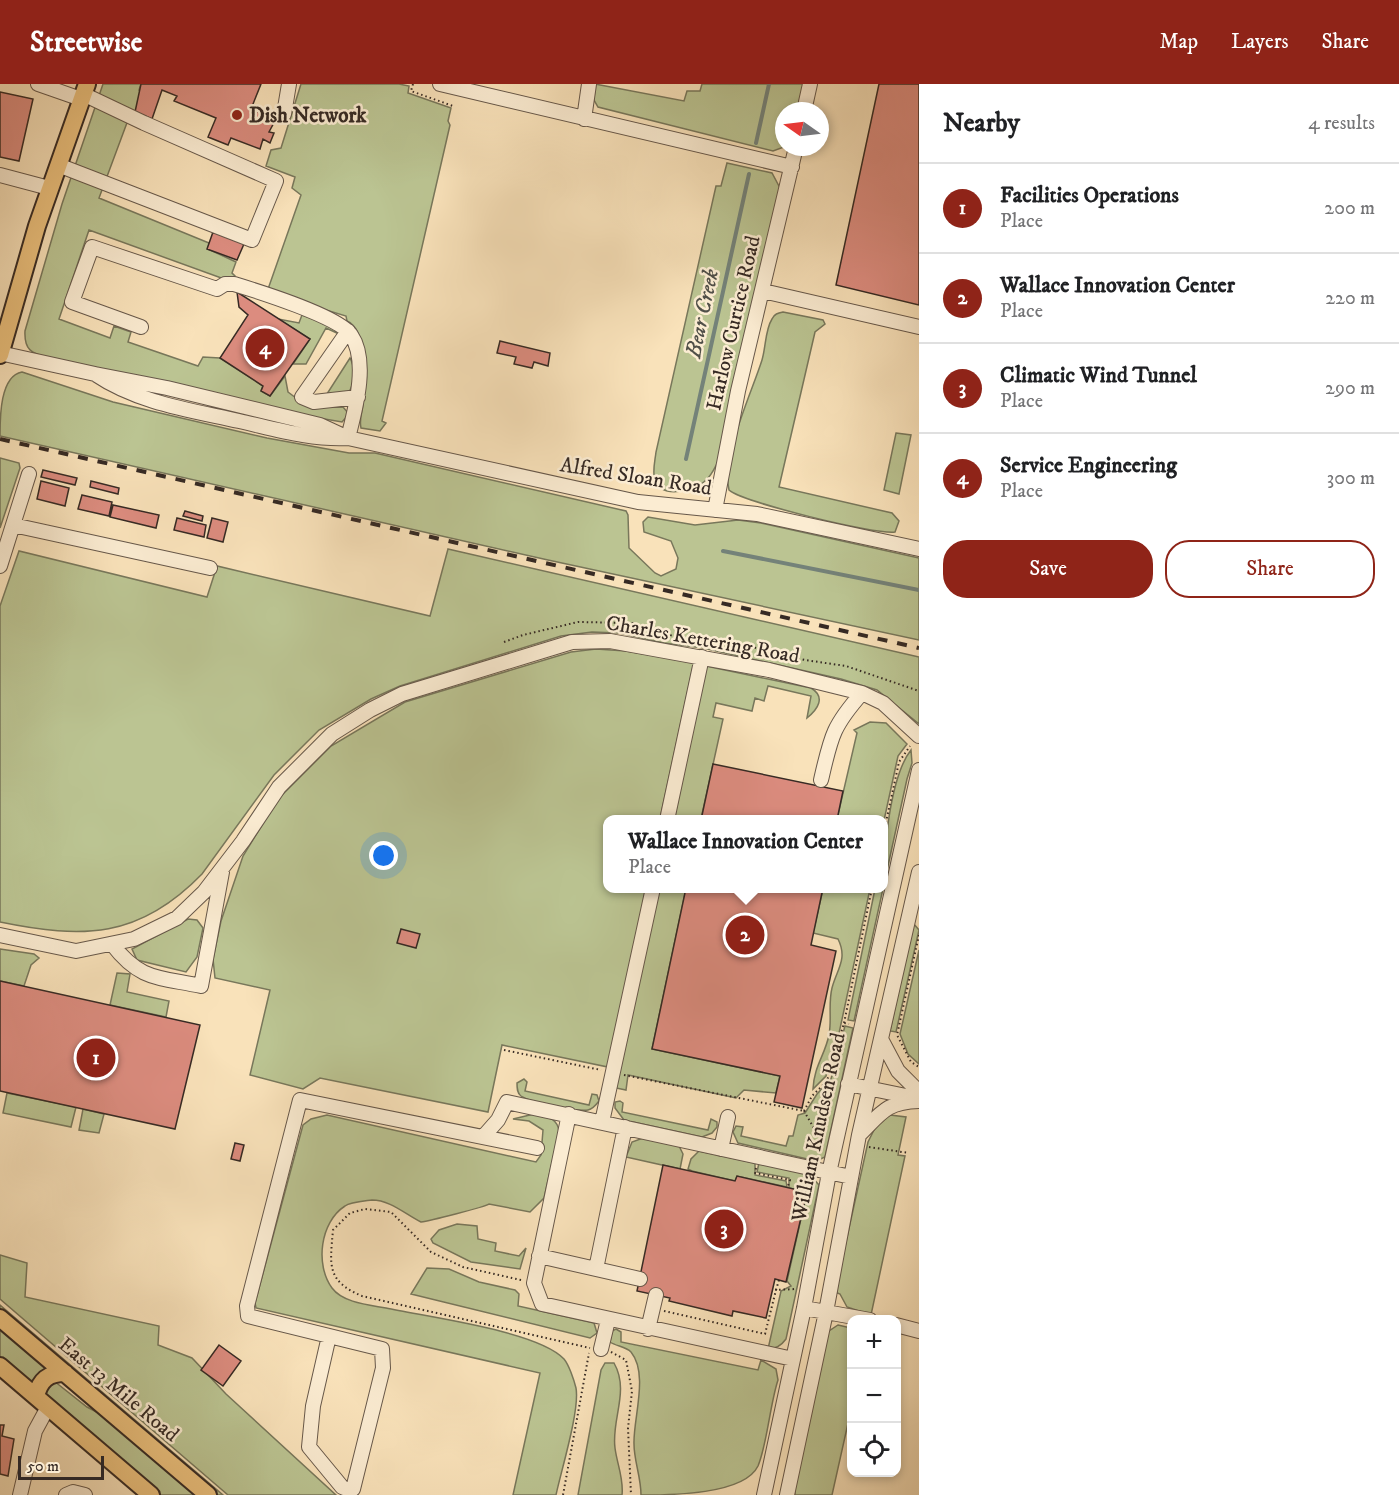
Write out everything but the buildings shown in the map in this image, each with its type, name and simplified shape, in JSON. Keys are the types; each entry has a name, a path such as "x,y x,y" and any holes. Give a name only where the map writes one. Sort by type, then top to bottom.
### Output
{"main road":[{"path":"0,354 49,188 84,92"},
{"name":"East 13 Mile Road","path":"0,1318 208,1495"},
{"path":"0,1366 151,1495"},
{"path":"42,1401 44,1379 56,1373 65,1373"}],"street":[{"path":"38,84 84,92 144,123 276,181 252,240 58,165"},
{"path":"284,114 290,84"},
{"path":"440,84 792,167"},
{"path":"584,119 589,84"},
{"path":"806,102 810,84"},
{"name":"Harlow Curtice Road","path":"715,510 731,422 794,156"},
{"path":"0,175 49,188"},
{"path":"141,327 72,302 92,247 217,289 225,284 244,287 327,318 348,331 357,349 358,397 348,438"},
{"path":"762,291 919,327"},
{"path":"348,331 302,397 314,402 358,397"},
{"name":"Alfred Sloan Road","path":"0,354 167,388 320,425 348,438 638,502 757,514 919,549"},
{"path":"0,566 29,474"},
{"path":"13,525 210,568"},
{"name":"Charles Kettering Road","path":"0,935 76,951 134,939 177,918 204,892 279,787 306,757 342,728 370,710 402,694 572,642 610,641 702,657 862,693 883,703 914,741"},
{"path":"668,815 702,657"},
{"path":"820,780 832,732 841,717 862,693"},
{"name":"William Knudsen Road","path":"764,1495 848,1084 919,770"},
{"path":"112,944 124,960 140,973 201,986 222,867"},
{"name":"William Knudsen Road","path":"787,1495 826,1312 851,1177 919,872"},
{"path":"602,1122 652,893"},
{"path":"887,905 910,911"},
{"path":"868,996 889,1000"},
{"path":"881,1039 898,1071 919,1092"},
{"path":"848,1084 919,1100"},
{"path":"330,1336 313,1406 309,1447 342,1487 349,1490 353,1489 384,1355 382,1349 330,1336 248,1316 247,1306 300,1100 537,1148"},
{"path":"861,1140 880,1113 897,1102 919,1100"},
{"path":"483,1137 498,1120 507,1102 851,1177"},
{"path":"569,1114 534,1283 542,1304 793,1359"},
{"path":"721,1149 728,1117"},
{"path":"596,1269 626,1127"},
{"path":"539,1256 640,1279"},
{"path":"648,1329 656,1295"},
{"path":"804,1308 847,1316"},
{"path":"596,1348 608,1320"},
{"path":"901,1326 919,1331"},
{"path":"20,1495 42,1401"},
{"path":"66,1495 73,1492 85,1495"}],"path":[{"path":"413,84 411,91 453,106"},
{"path":"887,815 898,762 914,741"},
{"path":"804,1111 812,1096 827,1081 844,1023 871,893"},
{"path":"919,935 897,1035 911,1062 919,1067"},
{"path":"844,1023 852,1024"},
{"path":"504,1050 804,1111 819,1137 829,1139"},
{"path":"861,1140 909,1153"},
{"path":"759,1157 754,1173 790,1180 788,1186"},
{"path":"534,1283 463,1267 431,1252 391,1212 364,1209 350,1213 333,1230 332,1274 342,1288 362,1296 596,1348 626,1360 632,1391 628,1428 632,1495"},
{"path":"662,1310 765,1334 779,1280"},
{"path":"776,1290 797,1289"},
{"path":"562,1495 596,1348"}],"green space":[{"path":"103,84 141,84 139,90 142,91 135,112 131,112 99,198 209,243 208,249 236,262 232,273 235,276 233,280 224,279 89,230 59,319 110,338 114,326 131,332 128,342 198,366 203,357 220,358 263,386 261,391 270,396 285,376 288,392 301,401 320,407 343,407 349,414 342,422 278,411 50,359 30,350 26,343 25,331 62,204"},
{"path":"301,84 399,84 409,86 408,93 451,108 448,121 450,125 382,421 386,423 380,431 361,428 364,358 359,335 347,321 346,316 267,292 301,195 292,188 295,177 266,166 271,150 281,148"},
{"path":"595,84 684,101 687,91 700,91 702,84 804,84 800,102 775,102 775,150 773,151 598,107 594,100"},
{"path":"727,163 772,173 780,188 719,460 710,476 701,484 687,490 665,490 655,481 656,452 716,186 721,186"},
{"path":"783,312 823,320 825,324 815,332 779,487 892,513 899,521 895,532 883,532 810,517 758,502 729,490 729,460 733,443 762,360 770,323 775,315"},
{"path":"302,315 328,324 339,334 326,328 306,364 293,364 310,339 278,319 299,323"},
{"path":"350,358 354,376 350,390 348,393 325,397"},
{"path":"22,372 113,402 267,438 349,453 375,453 626,511 629,548 661,576 676,569 678,558 671,541 644,532 643,522 648,517 695,525 738,520 761,523 919,558 919,640 548,560 0,436 1,408 5,389 15,375"},
{"path":"896,433 911,435 899,494 884,490"},
{"path":"0,458 19,463 20,468 0,528"},
{"path":"448,549 919,657 919,724 877,690 841,679 703,648 664,643 619,633 592,632 561,636 400,686 371,699 319,730 274,775 202,874 179,895 156,911 132,922 108,929 84,931 58,931 0,922 0,606 19,551 207,597 217,566 430,616"},
{"path":"596,649 626,651 694,662 661,815 603,815 603,893 645,893 608,1067 502,1045 488,1112 320,1078 303,1089 250,1075 270,990 215,978 213,959 221,921 243,856 278,799 331,746 405,702 571,652"},
{"path":"706,666 811,688 816,692 819,703 807,718 811,696 768,686 764,701 755,698 752,711 716,703 713,717 723,719 702,815 675,815"},
{"path":"870,722 886,723 907,744 898,756 885,815 838,815 857,733 854,730"},
{"path":"911,750 912,763 888,866 889,816 904,762"},
{"path":"658,893 685,893 652,1049 780,1076 776,1093 744,1090 736,1098 628,1075 626,1090 616,1088"},
{"path":"822,893 869,893 838,1038 826,1076 813,1089 815,1074 829,1035 831,994 841,964 842,952 838,939 813,933"},
{"path":"874,893 882,893 854,1021 848,1020"},
{"path":"188,919 197,920 203,928 197,957 186,972 137,960 132,949"},
{"path":"913,923 919,930 896,1032 890,1031"},
{"path":"0,949 34,954 39,958 31,965 24,986 0,981"},
{"path":"919,950 919,1064 908,1054 900,1034"},
{"path":"117,973 130,974 127,992 169,1001 166,1017 110,1005"},
{"path":"845,1026 853,1028 825,1157 816,1161 738,1143 733,1132 736,1126 743,1127 741,1136 786,1146 789,1136 793,1136 798,1115 805,1113 817,1094 831,1079"},
{"path":"524,1079 527,1082 525,1091 589,1105 592,1094 597,1095 599,1101 591,1109 583,1110 534,1101 521,1096 518,1092 517,1083"},
{"path":"7,1093 76,1107 71,1127 3,1113"},
{"path":"615,1102 623,1103 622,1112 708,1130 711,1119 717,1122 717,1127 712,1133 702,1137 624,1120 615,1108"},
{"path":"83,1109 104,1114 99,1133 79,1130"},
{"path":"534,1114 554,1121 559,1132 544,1198 530,1212 489,1204 421,1222 385,1202 372,1200 354,1203 345,1206 330,1222 325,1233 322,1256 323,1268 332,1288 350,1300 507,1333 551,1349 564,1359 574,1381 576,1398 573,1425 556,1495 513,1495 540,1373 256,1308 255,1303 303,1125 311,1119 327,1115 536,1162 541,1155 543,1130 529,1121 513,1119"},
{"path":"890,1115 906,1117 898,1155 905,1156 871,1315 847,1307 840,1294 835,1292 868,1142 878,1122"},
{"path":"643,1138 679,1146 683,1154 680,1169 626,1157 632,1142"},
{"path":"699,1151 755,1163 755,1175 786,1181 787,1187 737,1176 735,1181 692,1171 688,1169 691,1159"},
{"path":"759,1163 809,1174 819,1185 786,1339 778,1347 771,1349 768,1349 781,1291 791,1286 787,1281 807,1192 789,1188 789,1178 757,1172"},
{"path":"457,1224 477,1226 478,1239 496,1243 495,1251 519,1256 526,1248 520,1269 471,1262 433,1243 431,1239 439,1230"},
{"path":"0,1255 27,1263 25,1297 159,1326 158,1345 192,1358 226,1394 336,1495 228,1495 0,1299"},
{"path":"427,1268 449,1269 479,1282 515,1290 519,1294 518,1306 594,1323 597,1333 590,1338 411,1294"},
{"path":"0,1305 223,1495 218,1495 0,1309"},
{"path":"0,1325 47,1367 34,1383 30,1383 0,1358"},
{"path":"838,1325 847,1327 847,1428 832,1495 795,1495 794,1487 826,1333"},
{"path":"616,1329 621,1332 621,1342 758,1370 761,1360 776,1369 778,1380 764,1447 758,1466 750,1476 738,1483 705,1491 670,1495 641,1495 634,1444 640,1384 639,1372 631,1352 610,1342 612,1331"},
{"path":"605,1363 614,1363 620,1384 614,1437 622,1495 578,1495 601,1370"},
{"path":"54,1381 87,1407 112,1420 199,1495 161,1495 47,1398 44,1394 46,1385"}],"waterway":[{"name":"Bear Creek","path":"756,143 769,84"},
{"name":"Bear Creek","path":"686,459 749,174"},
{"name":"Bear Creek","path":"723,551 919,590"}],"railway":[{"path":"0,439 919,648"}],"place":[{"name":"Dish Network","path":"237,115"},
{"name":"Service Engineering","path":"265,348"},
{"name":"Wallace Innovation Center","path":"745,935"},
{"name":"Facilities Operations","path":"96,1058"},
{"name":"Climatic Wind Tunnel","path":"724,1229"}]}
